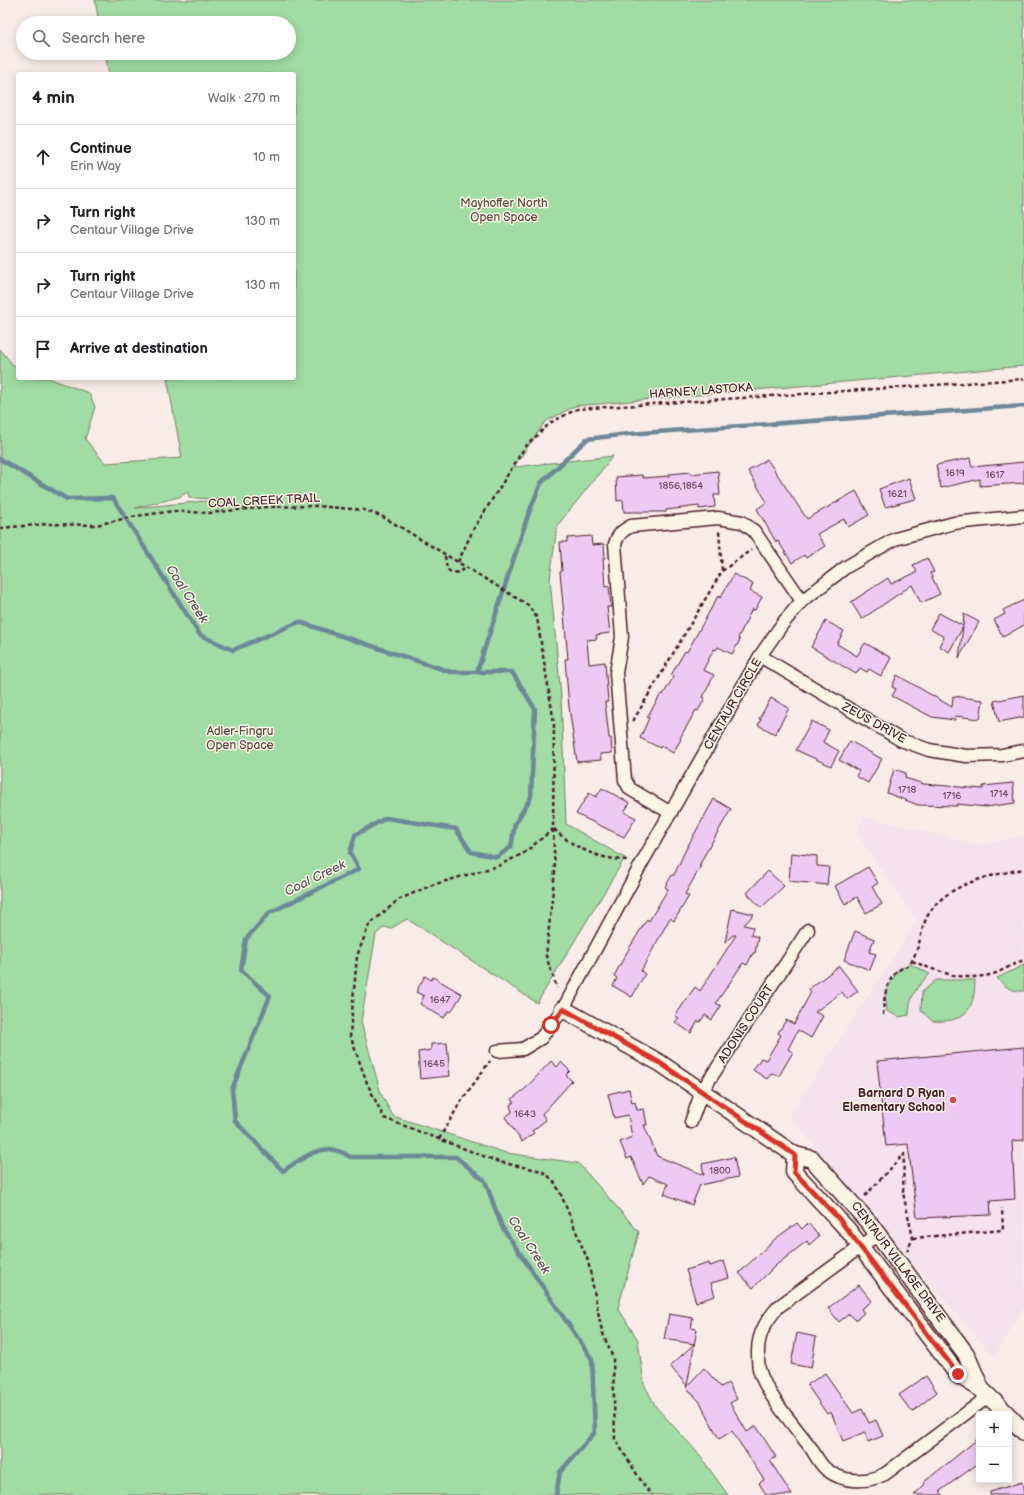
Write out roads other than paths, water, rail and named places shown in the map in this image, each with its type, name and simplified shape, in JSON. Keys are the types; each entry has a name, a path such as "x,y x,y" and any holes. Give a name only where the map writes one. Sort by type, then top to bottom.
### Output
{"street":[{"name":"CENTAUR CIRCLE","path":"497,1051 523,1049 541,1038 563,1009 644,859 672,813 760,656 783,623 802,601 846,567 895,539 954,523 1024,516"},
{"path":"672,813 630,789 625,780 616,673 622,637 615,544 617,537 620,533 631,526 718,518 742,522 754,531 802,601"},
{"name":"ZEUS DRIVE","path":"760,656 901,740 929,750 966,756 1002,755 1024,751"},
{"name":"ADONIS COURT","path":"692,1122 702,1091 808,930"},
{"name":"CENTAUR VILLAGE DRIVE","path":"563,1009 660,1063 795,1155 812,1159 856,1206 878,1234 966,1354 985,1392"},
{"name":"CENTAUR VILLAGE DRIVE","path":"795,1155 794,1172 839,1219 958,1374 985,1392 1004,1411"},
{"path":"878,1234 778,1307 767,1320 760,1336 758,1351 760,1369 769,1390 826,1470 843,1479 859,1481 877,1478 985,1392"},
{"path":"1012,1419 1024,1432"}],"waterway":[{"path":"477,672 528,515 541,483 587,439 628,434 1024,406"},
{"name":"Coal Creek","path":"0,459 67,499 113,498 200,635 233,650 299,622 451,672 512,672 535,709 531,797 515,824 511,847 497,857 471,852 456,829 386,818 355,835 350,853 359,869 269,913 246,939 241,970 270,996 232,1089 235,1121 283,1171 299,1160 315,1152 332,1150 341,1152 350,1157 456,1157 485,1181 502,1227 592,1359 595,1432 560,1472 556,1495"}],"place":[{"name":"Barnard D Ryan Elementary School","path":"953,1100"}],"park label":[{"name":"Mayhoffer North Open Space","path":"504,210"},
{"name":"Adler-Fingru Open Space","path":"240,738"}]}
